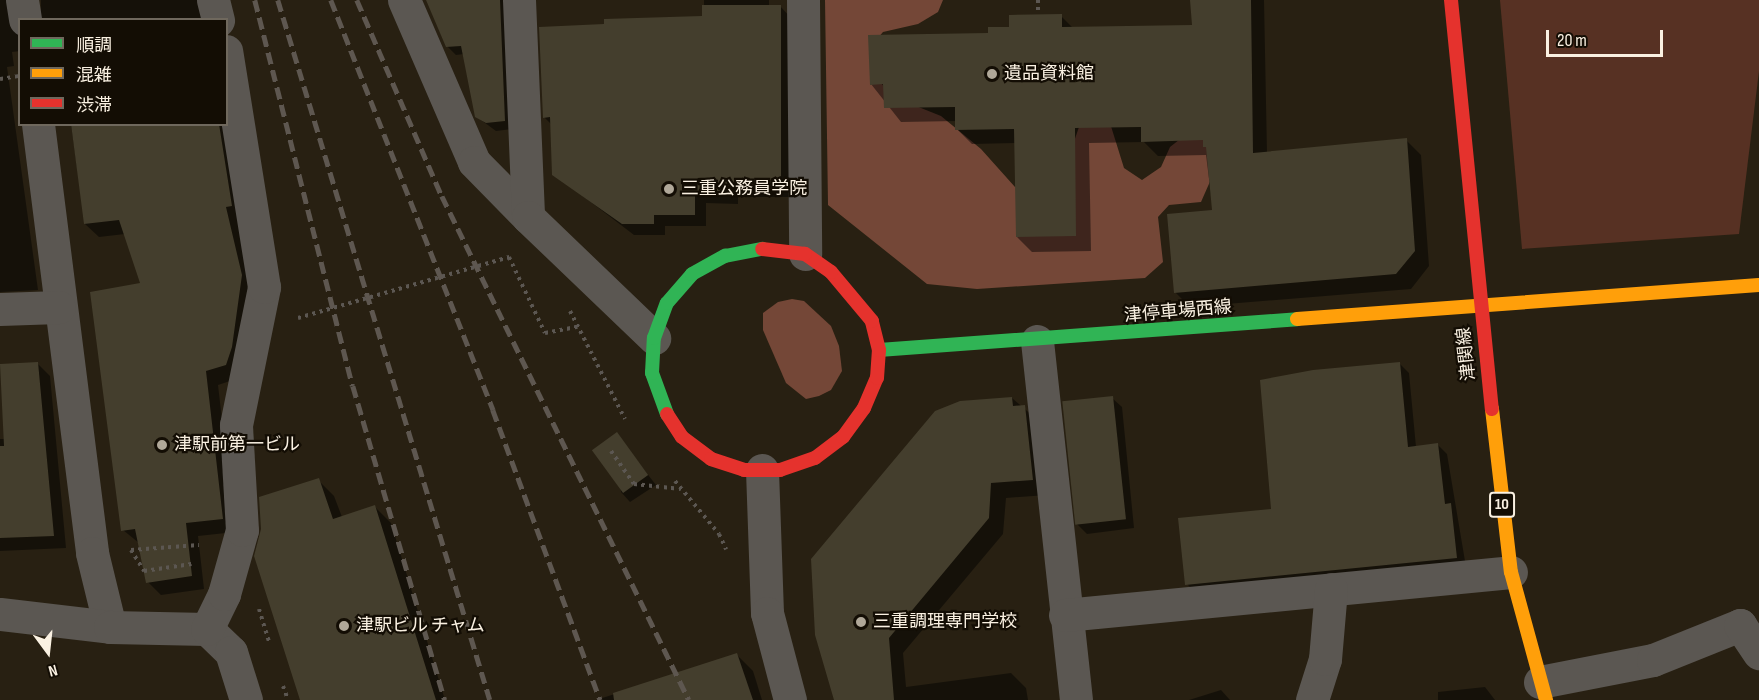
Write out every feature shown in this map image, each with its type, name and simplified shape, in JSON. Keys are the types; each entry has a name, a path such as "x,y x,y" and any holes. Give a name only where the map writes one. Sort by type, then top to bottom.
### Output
{"main road":[{"name":"津関線","path":"1451,0 1480,305 1511,572 1543,691"},
{"path":"762,249 805,254 831,272 872,321 879,350 877,378 864,408 843,437 814,458 780,470 744,470 711,459 682,437 662,407 652,374 654,338 667,303 692,274 725,256 762,249"},
{"name":"津停車場西線","path":"879,350 1037,341 1759,285"}],"street":[{"path":"22,0 25,18"},
{"path":"213,0 218,18"},
{"path":"404,0 445,101 474,162 654,338"},
{"path":"519,0 528,217"},
{"path":"803,0 805,254"},
{"path":"207,629 224,594 242,530 236,425 264,288 228,59"},
{"path":"38,126 59,308 92,553 110,627"},
{"path":"0,309 59,308"},
{"path":"1037,341 1076,700"},
{"path":"762,470 767,613 790,700"},
{"path":"1065,615 1511,572"},
{"path":"1312,700 1325,659 1330,589"},
{"path":"0,614 110,627 207,629 231,652 246,700"},
{"path":"1543,691 1653,660 1740,625 1759,653"}],"path":[{"path":"1038,0 1038,15"},
{"path":"0,79 18,76"},
{"path":"298,318 509,257 546,333 577,327"},
{"path":"611,451 634,484 682,489"},
{"path":"144,571 190,564"}],"shaded area":[{"path":"825,0 943,0 938,12 918,24 883,32 877,39 882,84 891,96 941,116 981,149 1015,187 1067,162 1080,124 1110,123 1124,168 1142,180 1161,167 1170,147 1184,136 1227,143 1201,202 1169,205 1158,217 1163,262 1145,278 977,289 927,284 828,205"},
{"path":"1500,0 1759,0 1759,71 1739,234 1522,249"},
{"path":"792,299 804,301 831,326 839,346 842,371 831,390 806,399 786,383 763,330 763,313 778,302"}],"building":[{"path":"426,0 500,0 505,121 486,123 475,117 461,46 446,47"},
{"path":"1190,0 1251,0 1253,153 1407,138 1415,251 1396,274 1174,293 1167,214 1212,210 1206,147 1203,147 1203,140 1141,142 1141,127 1075,128 1076,236 1016,237 1014,129 955,130 955,107 884,108 883,84 870,85 868,35 988,33 988,27 1009,27 1009,15 1062,14 1062,27 1192,25"},
{"path":"702,5 781,5 781,186 727,186 727,193 695,192 695,215 654,215 654,224 622,224 552,175 550,117 543,118 539,27 604,24 604,19 702,16"},
{"path":"71,126 219,126 232,206 226,207 242,275 232,347 226,365 206,371 223,519 186,523 192,576 146,583 135,529 121,531 90,292 140,283 119,220 84,224"},
{"path":"38,362 54,536 0,538 0,446 4,446 0,364"},
{"path":"1400,362 1408,447 1438,443 1445,504 1451,503 1457,558 1185,585 1178,518 1271,509 1260,380 1313,370"},
{"path":"1113,396 1126,519 1075,525 1062,401"},
{"path":"1012,397 1013,406 1025,405 1033,480 991,483 989,518 889,638 894,700 834,700 815,635 811,559 935,411 960,401"},
{"path":"617,432 648,475 623,493 592,450"},
{"name":"津駅ビル チャム","path":"319,478 333,519 375,505 436,700 300,700 254,556 261,529 259,497"},
{"path":"737,653 753,700 614,700 613,693"}],"railway":[{"path":"255,0 353,386 445,700"},
{"path":"278,0 490,700"},
{"path":"331,0 493,410 600,700"},
{"path":"357,0 442,196 689,700"}],"traffic: fast":[{"path":"667,414 652,373 654,338 667,303 692,274 725,256 762,249"},
{"path":"879,350 1297,319"}],"traffic: slow":[{"path":"1297,319 1759,285"},
{"path":"1492,409 1511,572 1546,700"}],"traffic: jam":[{"path":"1451,0 1492,409"},
{"path":"667,414 682,437 711,459 744,470 780,470 815,458 843,437 864,408 877,378 879,350 872,321 831,272 805,254 762,249"}],"place":[{"name":"遺品資料館","path":"992,74"},
{"name":"三重公務員学院","path":"669,189"},
{"name":"津駅前第一ビル","path":"162,445"},
{"name":"三重調理専門学校","path":"861,622"},
{"name":"津駅ビル チャム","path":"344,626"}]}
